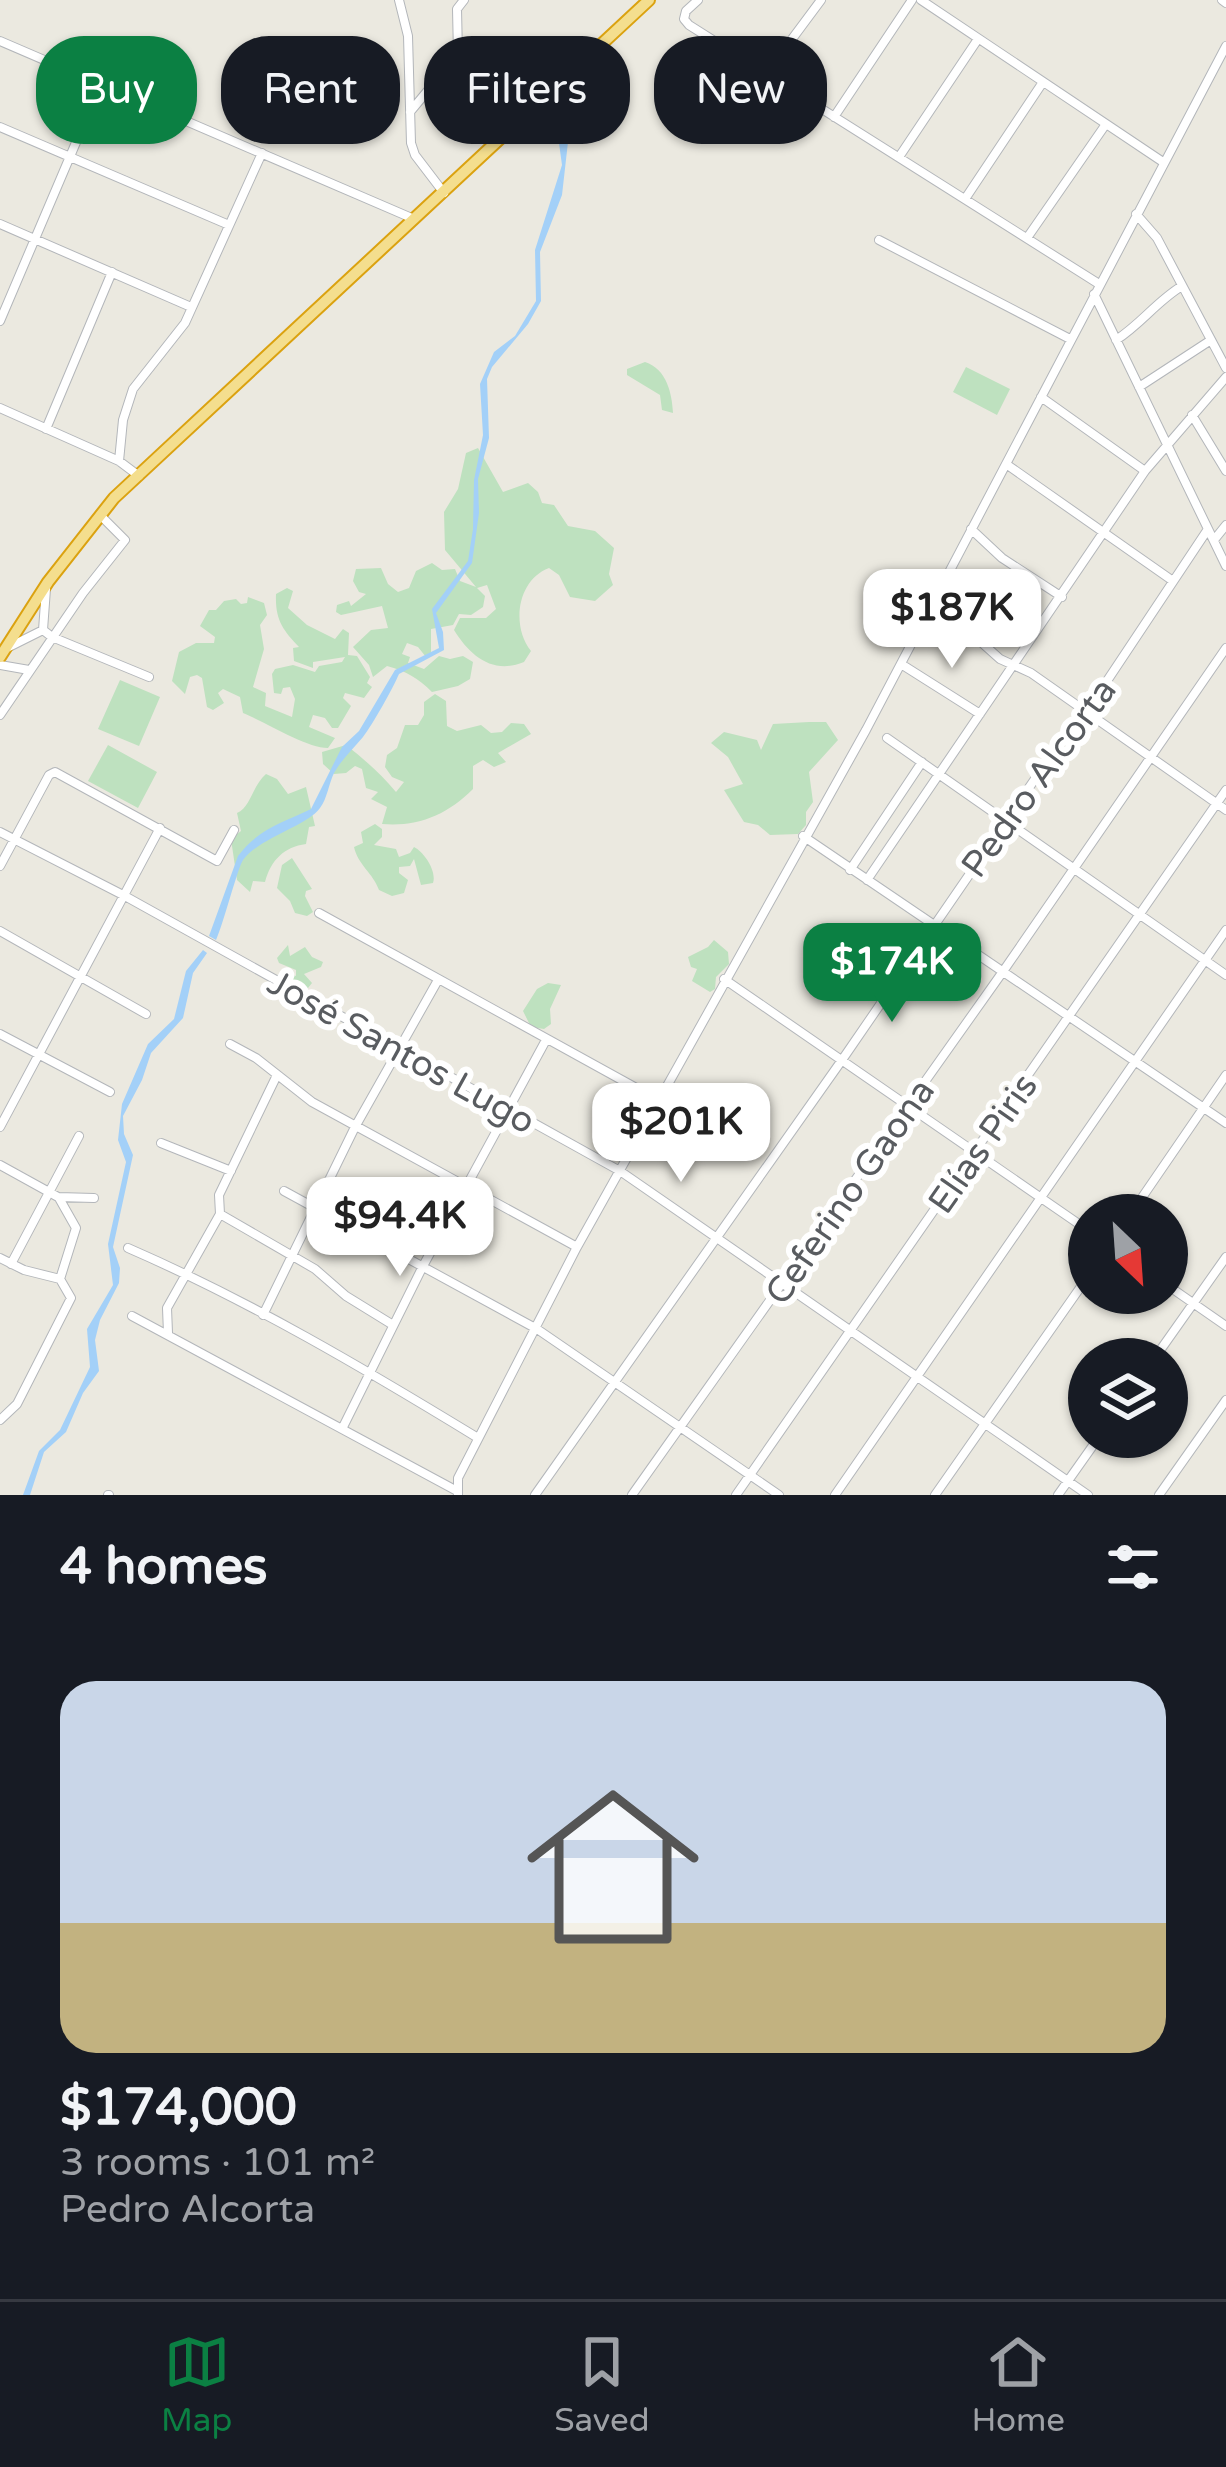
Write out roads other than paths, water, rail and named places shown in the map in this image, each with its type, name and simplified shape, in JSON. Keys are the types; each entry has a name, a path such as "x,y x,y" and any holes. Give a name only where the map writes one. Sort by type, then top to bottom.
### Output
{"highway":[{"path":"1,658 47,582 99,514 649,0"}],"street":[{"path":"399,0 408,36 415,155 444,193"},
{"path":"410,114 458,54 462,3 446,0"},
{"path":"698,0 686,10 684,19 706,36"},
{"path":"794,36 821,0"},
{"path":"834,116 916,0 1163,162"},
{"path":"898,157 978,39"},
{"path":"0,41 36,57"},
{"path":"459,1494 458,1478 577,1247 901,664 1226,46"},
{"path":"964,199 1043,82"},
{"path":"827,112 1099,284"},
{"path":"1027,238 1106,124"},
{"path":"197,126 415,220"},
{"path":"0,127 229,225"},
{"path":"0,321 75,144"},
{"path":"119,461 123,420 134,389 184,323 262,152"},
{"path":"866,880 1145,472 1226,372 1157,238 1136,214"},
{"path":"0,224 192,307"},
{"path":"879,240 1070,339"},
{"path":"46,429 112,272"},
{"path":"1116,340 1182,286"},
{"path":"1094,294 1226,566"},
{"path":"1139,387 1211,340"},
{"path":"1041,397 1145,472"},
{"path":"0,408 119,461 140,477"},
{"path":"1192,415 1226,471"},
{"path":"1006,464 1173,581"},
{"path":"0,715 125,540 99,514"},
{"path":"1214,540 1226,525"},
{"path":"971,529 1003,558 1062,596"},
{"name":"Pedro Alcorta","path":"535,1495 842,1060 1004,820 1083,709 1087,712 1208,529"},
{"path":"43,630 47,582"},
{"path":"934,600 1015,667 1031,673 1226,810"},
{"path":"43,630 149,677"},
{"path":"1,658 43,630"},
{"name":"Ceferino Gaona","path":"632,1495 1226,648"},
{"path":"1,658 29,670"},
{"path":"901,664 980,714"},
{"path":"887,738 1226,975"},
{"path":"850,870 922,762"},
{"path":"0,866 55,772 217,860 234,830"},
{"name":"Elías Piris","path":"736,1495 1226,790"},
{"path":"0,1127 160,828"},
{"name":"José Santos Lugo","path":"0,832 123,895 620,1171 1088,1495"},
{"path":"803,836 1226,1123"},
{"path":"319,913 658,1100"},
{"path":"835,1495 1226,929"},
{"path":"0,931 146,1014"},
{"path":"724,979 1068,1217"},
{"path":"263,1315 355,1127 437,980"},
{"path":"0,1034 110,1092"},
{"path":"343,1427 423,1266 546,1040"},
{"path":"230,1044 296,1093 577,1247"},
{"path":"168,1335 167,1308 220,1214 219,1195 277,1075"},
{"path":"1145,1194 1226,1075"},
{"path":"11,1264 54,1194 79,1136"},
{"path":"161,1143 231,1171"},
{"path":"0,1165 54,1194 94,1198"},
{"path":"284,1191 537,1328 779,1495"},
{"path":"54,1194 76,1228 60,1279"},
{"path":"220,1214 393,1325"},
{"path":"128,1248 185,1273 369,1371 478,1438"},
{"path":"1169,1338 1226,1257"},
{"path":"0,1258 60,1279 67,1286 70,1304 17,1404 0,1420"},
{"path":"1188,1300 1226,1326"},
{"path":"935,1495 1068,1305"},
{"path":"132,1316 459,1494"},
{"path":"1160,1495 1226,1400"},
{"path":"1058,1495 1084,1458"}],"water":[{"path":"559,144 568,144 562,195 540,252 541,301 487,379 489,438 478,479 472,563 436,613 444,650 399,674 367,731 334,773 320,808 243,860 216,940 209,936 238,856 262,833 311,809 342,747 359,731 395,670 439,648 432,609 468,561 473,529 474,480 483,435 480,384 494,352 515,336 536,301 535,250 562,165"},
{"path":"203,950 207,953 193,973 183,1018 151,1053 123,1116 133,1155 113,1247 119,1283 95,1340 99,1371 83,1393 66,1432 44,1452 30,1495 23,1495 39,1451 60,1430 90,1367 87,1329 113,1285 108,1244 126,1162 118,1140 122,1104 148,1044 174,1019 186,971"}]}
